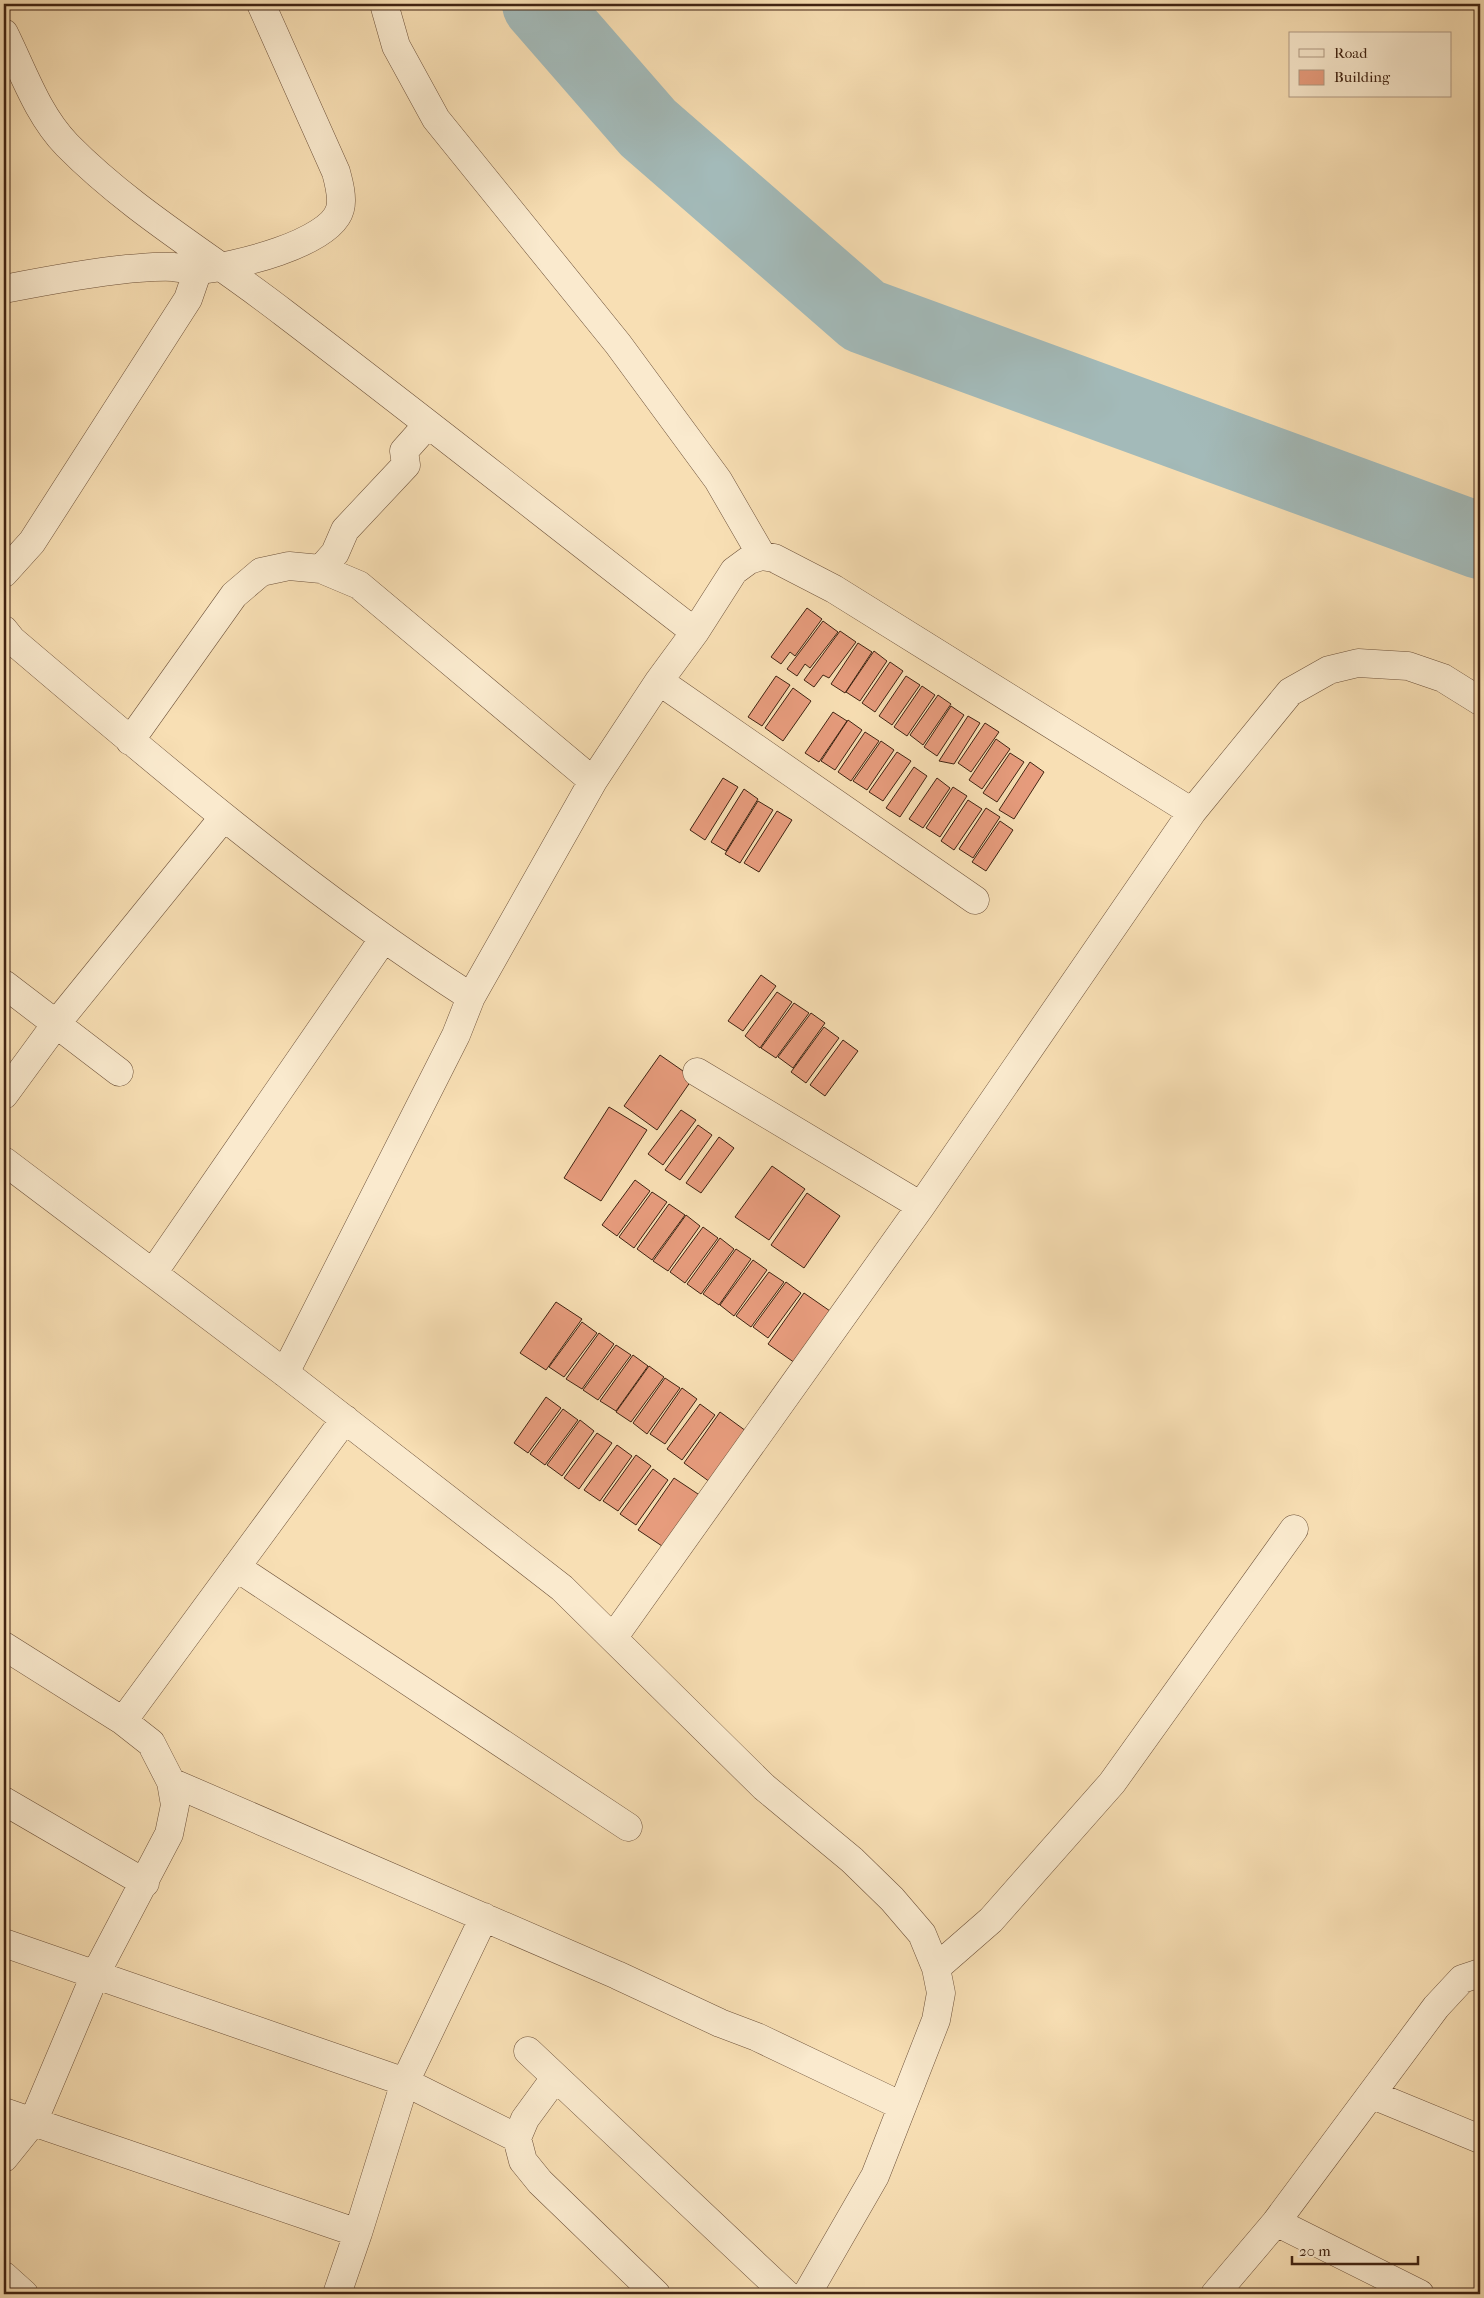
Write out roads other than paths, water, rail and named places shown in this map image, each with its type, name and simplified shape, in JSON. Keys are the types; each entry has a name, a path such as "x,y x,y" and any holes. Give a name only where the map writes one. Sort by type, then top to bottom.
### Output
{"street":[{"path":"4,289 101,271 152,267 210,268 273,253 311,240 332,225 340,209 340,189 336,172 260,4"},
{"path":"384,4 396,46 436,118 624,352 718,480 762,556"},
{"path":"4,33 45,119 67,145 210,268 428,424 695,632"},
{"path":"4,573 32,542 188,298 210,268"},
{"path":"321,569 335,553 345,530 406,465 404,451 428,424"},
{"path":"285,1373 456,1035 471,997 593,781 659,681 695,632 734,571 749,560 762,556 774,558 834,589 1192,812"},
{"path":"130,741 234,595 261,572 289,566 321,569 359,585 593,781"},
{"path":"4,630 12,640 223,818 384,938 471,997"},
{"path":"613,1638 921,1206 1192,812 1290,692 1329,670 1358,663 1408,666 1443,678 1480,701"},
{"path":"659,681 975,900"},
{"path":"4,1095 56,1024 223,818"},
{"path":"153,1273 384,938"},
{"path":"4,984 119,1072"},
{"path":"696,1072 921,1206"},
{"path":"4,1161 285,1373 562,1588 764,1787 852,1860 892,1899 922,1934 936,1968 941,1993 936,2020 875,2176 815,2291"},
{"path":"123,1721 345,1419"},
{"path":"936,1968 991,1920 1112,1783 1294,1529"},
{"path":"236,1567 628,1827"},
{"path":"4,1646 123,1721 151,1743 171,1782 175,1805 169,1834 145,1884 95,1976 33,2122 4,2158"},
{"path":"171,1782 757,2037 902,2106"},
{"path":"4,1801 145,1884"},
{"path":"337,2294 405,2082 484,1917"},
{"path":"4,1943 405,2082 517,2138"},
{"path":"1214,2294 1276,2222 1373,2095 1436,2008 1462,1979 1480,1973"},
{"path":"528,2051 786,2294"},
{"path":"555,2078 525,2119 517,2138 523,2161 540,2182 656,2294"},
{"path":"1373,2095 1480,2140"},
{"path":"4,2112 358,2233"},
{"path":"1276,2222 1420,2294"},
{"path":"4,2276 24,2294"}],"waterway":[{"path":"540,4 648,128 864,316 1480,541"}]}
